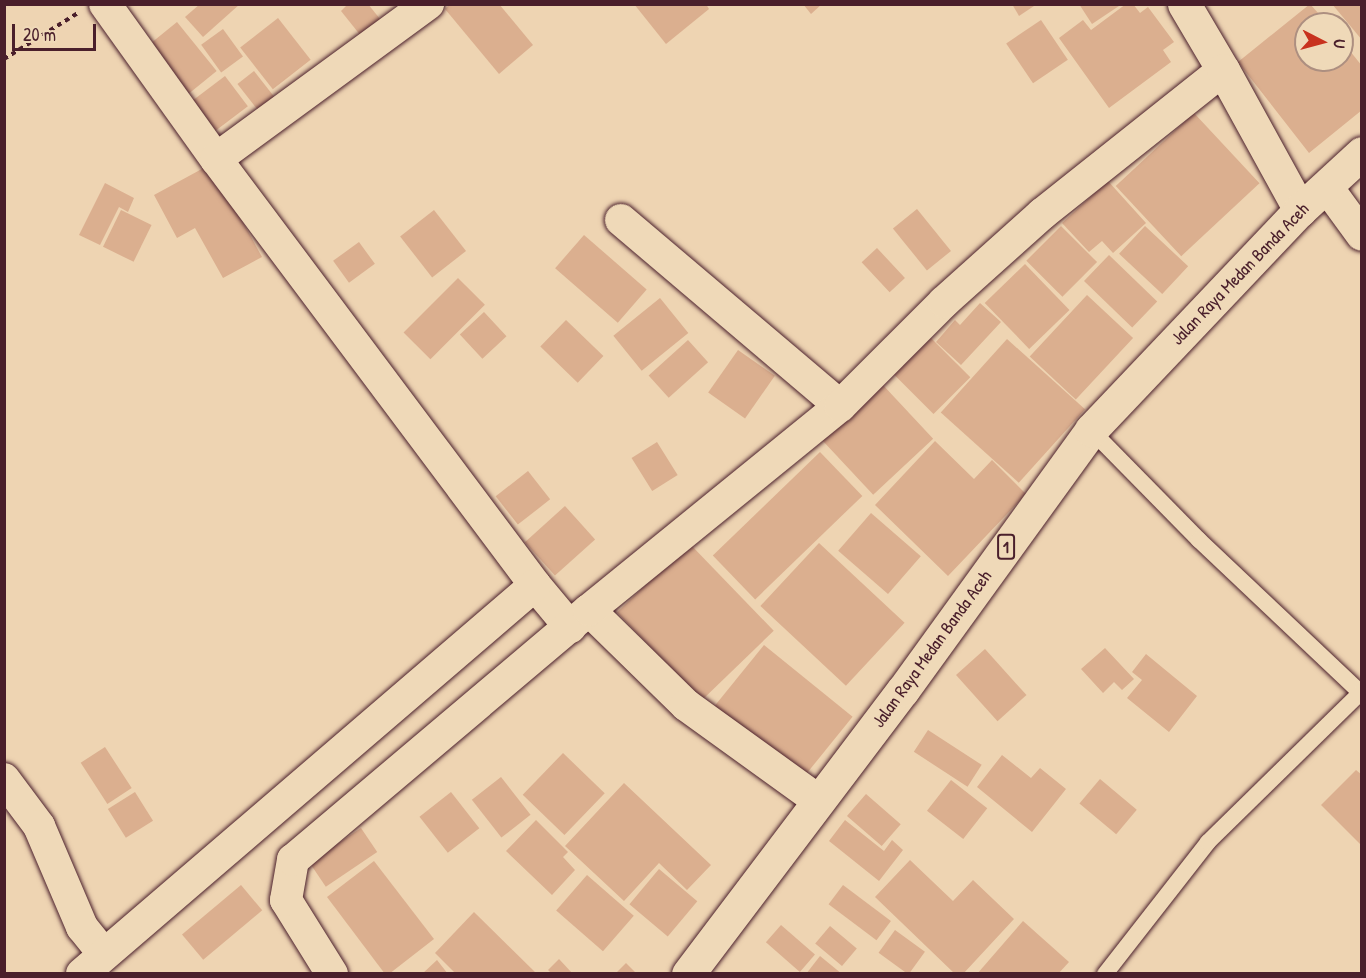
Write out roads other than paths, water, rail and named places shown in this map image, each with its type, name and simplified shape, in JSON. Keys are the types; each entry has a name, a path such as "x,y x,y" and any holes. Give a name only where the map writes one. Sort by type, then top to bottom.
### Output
{"main road":[{"path":"1184,4 1300,210"},
{"name":"Jalan Raya Medan Banda Aceh","path":"688,974 910,680 1091,430 1300,210 1362,153"}],"street":[{"path":"216,159 428,4"},
{"path":"93,8 216,159 535,585 686,705 819,801"},
{"path":"332,974 286,900 293,860 579,619 840,406 944,302 1042,214 1223,70"},
{"path":"1327,187 1362,235"},
{"path":"621,220 840,406"},
{"path":"4,779 39,826 82,927 93,964 535,585"}],"lane":[{"path":"1091,430 1198,540 1361,693 1208,842 1105,974"}]}
